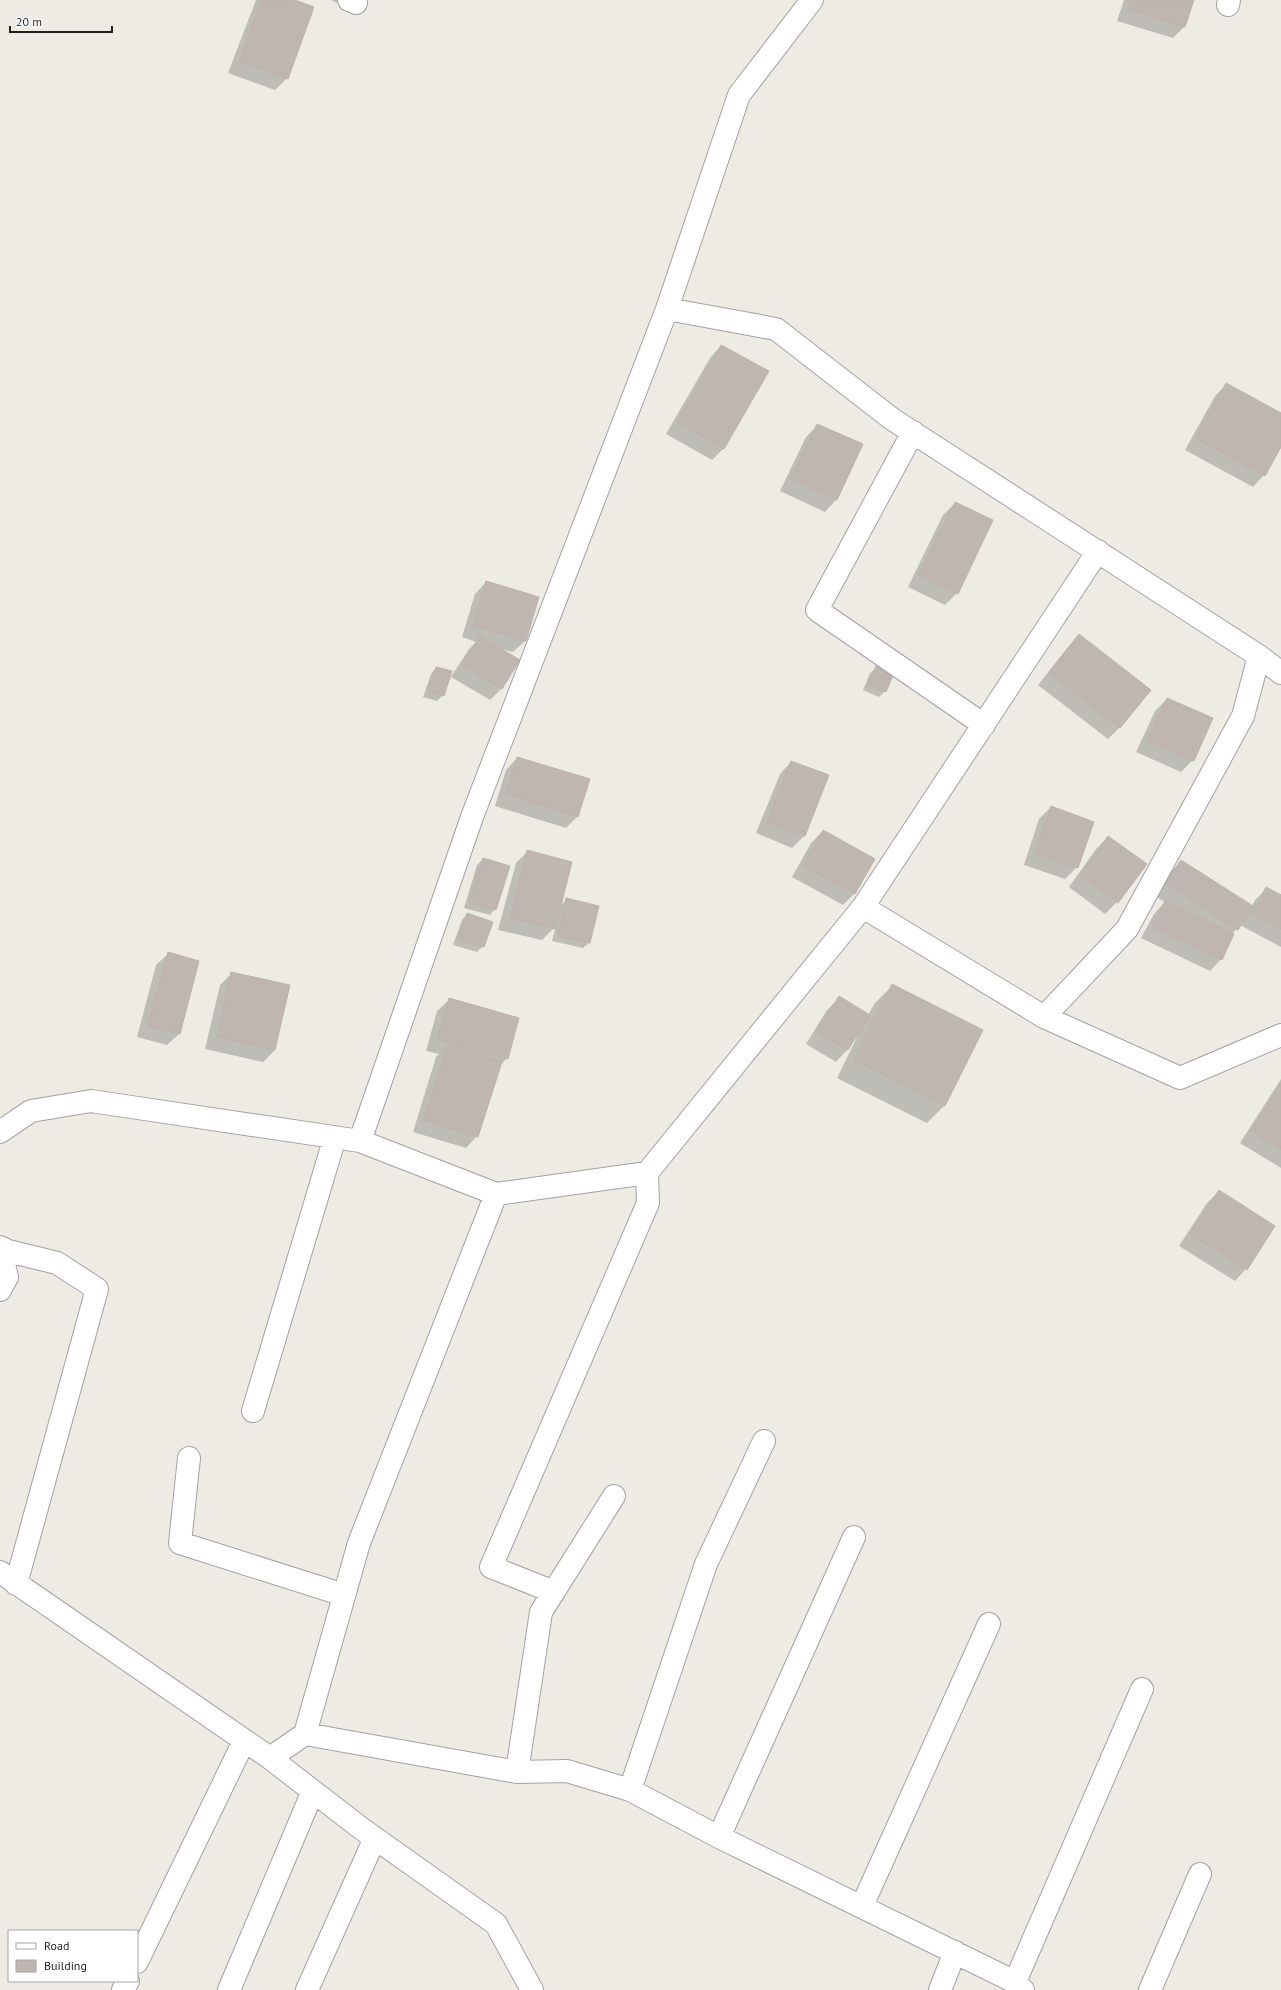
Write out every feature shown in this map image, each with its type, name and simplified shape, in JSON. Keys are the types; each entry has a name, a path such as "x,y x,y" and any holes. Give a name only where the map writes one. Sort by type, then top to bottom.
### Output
{"street":[{"path":"360,1141 472,817 667,309 739,95 812,0"},
{"path":"667,309 776,330 892,419 1259,656 1281,673"},
{"path":"913,432 817,610 984,725"},
{"path":"554,1592 491,1567 648,1203 647,1173 864,907 1098,551"},
{"path":"1044,1017 1127,929 1243,716 1259,656"},
{"path":"864,907 1044,1017 1180,1078 1281,1035"},
{"path":"0,1132 31,1111 91,1101 360,1141 496,1194 647,1173"},
{"path":"253,1411 335,1137"},
{"path":"270,1758 306,1734 359,1542 496,1194"},
{"path":"0,1247 7,1278 0,1290"},
{"path":"0,1247 8,1251 57,1263 97,1289 8,1578 270,1758 375,1838 496,1924 532,1990"},
{"path":"630,1790 706,1564 764,1441"},
{"path":"189,1458 180,1543 344,1595"},
{"path":"517,1772 541,1612 614,1496"},
{"path":"720,1837 854,1537"},
{"path":"862,1906 989,1624"},
{"path":"306,1734 517,1772 567,1771 630,1790 720,1837 955,1952 1019,1986 1142,1689"},
{"path":"138,1960 244,1741"},
{"path":"229,1990 313,1791"},
{"path":"307,1990 375,1838"},
{"path":"1150,1990 1200,1874"},
{"path":"940,1990 955,1952"}],"building":[{"path":"262,0 295,0 314,7 288,79 239,61"},
{"path":"1131,0 1194,0 1185,27 1128,9"},
{"path":"721,345 769,371 724,449 677,422"},
{"path":"1226,383 1281,413 1281,447 1265,476 1196,438"},
{"path":"817,424 863,444 837,500 791,479"},
{"path":"955,502 993,520 958,594 919,575"},
{"path":"486,581 539,597 526,641 473,626"},
{"path":"1079,634 1151,690 1120,728 1049,673"},
{"path":"480,636 520,660 502,689 462,665"},
{"path":"876,666 893,675 886,692 868,684"},
{"path":"436,667 452,671 444,696 428,691"},
{"path":"1167,698 1213,718 1194,761 1147,740"},
{"path":"517,757 590,779 578,817 506,794"},
{"path":"791,761 829,775 805,836 767,822"},
{"path":"1051,806 1094,822 1078,868 1035,853"},
{"path":"823,830 875,859 855,894 803,865"},
{"path":"1108,836 1147,864 1118,903 1080,875"},
{"path":"527,850 572,862 555,929 510,918"},
{"path":"483,858 510,866 496,910 469,902"},
{"path":"1181,860 1253,906 1238,930 1166,883"},
{"path":"1266,887 1281,895 1281,929 1252,914"},
{"path":"566,898 599,906 590,943 558,936"},
{"path":"1165,901 1234,934 1222,960 1152,927"},
{"path":"467,913 493,922 484,947 458,939"},
{"path":"168,952 199,961 180,1034 148,1026"},
{"path":"231,972 290,985 275,1050 217,1037"},
{"path":"892,984 983,1030 945,1106 854,1060"},
{"path":"839,996 870,1015 848,1050 817,1032"},
{"path":"449,998 519,1018 508,1059 437,1039"},
{"path":"448,1044 502,1062 478,1137 424,1120"},
{"path":"1281,1083 1281,1149 1251,1131"},
{"path":"1219,1190 1275,1226 1247,1270 1190,1234"}]}
